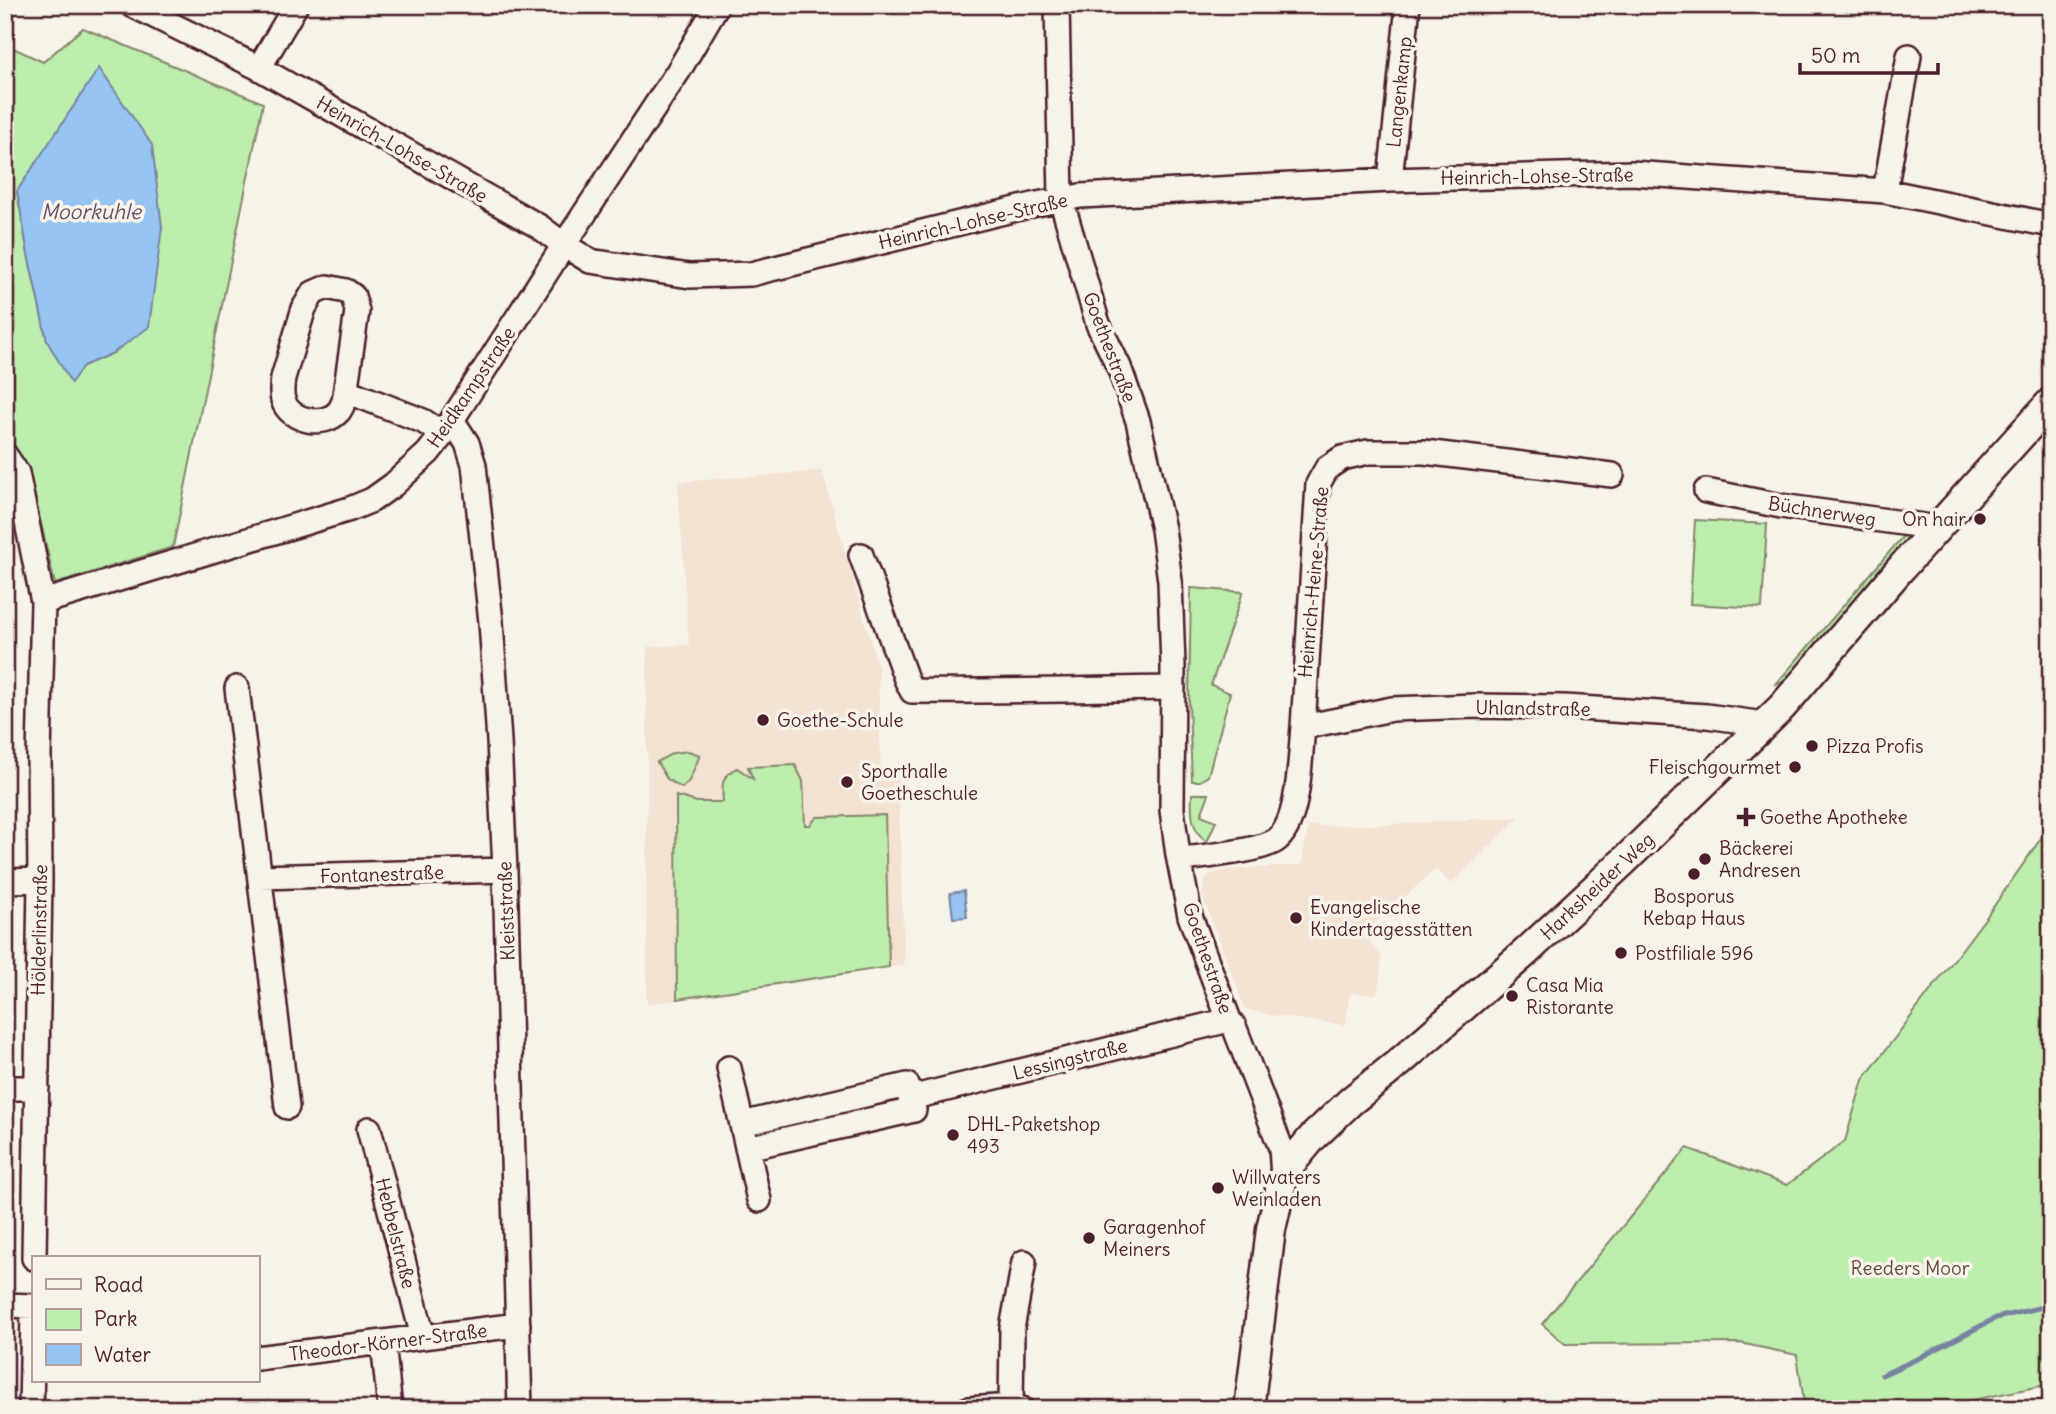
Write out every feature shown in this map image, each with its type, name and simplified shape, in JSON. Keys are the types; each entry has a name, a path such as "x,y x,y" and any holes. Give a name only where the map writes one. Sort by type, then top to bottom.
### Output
{"main road":[{"name":"Harksheider Weg","path":"1249,1409 1271,1228 1283,1177 1293,1161 1312,1138 1351,1101 1536,943 1634,852 1782,707 2051,402"}],"street":[{"name":"Heinrich-Lohse-Straße","path":"132,5 259,68 540,227 564,246 590,261 690,276 751,274 1062,199 1390,180 1632,173 1885,191 2051,225"},
{"path":"259,68 296,5"},
{"name":"Heidkampstraße","path":"43,602 350,509 372,500 393,485 428,453 448,427 679,70 717,5"},
{"name":"Goethestraße","path":"1057,5 1062,199 1098,324 1122,375 1138,421 1163,529 1170,581 1172,810 1179,860 1190,916 1280,1148 1283,1177"},
{"name":"Langenkamp","path":"1390,180 1408,5"},
{"path":"1885,191 1909,56"},
{"path":"327,288 346,291 353,296 356,303 347,391 340,410 323,421 294,414 283,400 283,378 304,308 313,293 327,288"},
{"path":"347,391 423,421 448,427"},
{"name":"Kleiststraße","path":"448,427 467,443 474,465 496,680 505,870 520,1409"},
{"name":"Heinrich-Heine-Straße","path":"1179,860 1263,846 1281,836 1291,818 1303,727 1318,484 1326,468 1342,458 1368,452 1424,452 1612,475"},
{"name":"Hölderlinstraße","path":"5,454 17,473 43,602 34,1256"},
{"name":"Büchnerweg","path":"1706,491 1781,506 1938,528"},
{"path":"861,555 912,691 1173,688"},
{"path":"237,688 287,1107"},
{"name":"Uhlandstraße","path":"1303,727 1392,709 1476,706 1564,707 1707,716 1764,724"},
{"name":"Fontanestraße","path":"260,877 505,870"},
{"path":"5,881 40,880"},
{"name":"Lessingstraße","path":"747,1148 914,1110 911,1098 1229,1020"},
{"path":"729,1068 759,1200"},
{"path":"742,1124 907,1085 911,1098"},
{"path":"5,1088 37,1088"},
{"name":"Hebbelstraße","path":"369,1129 423,1337"},
{"path":"968,1409 1016,1408 1012,1329 1024,1262"},
{"path":"5,1305 32,1306"},
{"name":"Theodor-Körner-Straße","path":"259,1358 518,1325"},
{"path":"383,1342 390,1409"},
{"path":"31,1409 32,1374"}],"shaded area":[{"name":"Goethe-Schule","path":"822,471 878,667 881,772 898,773 904,965 647,1004 647,647 689,645 678,482"},
{"name":"Evangelische Kindertagesstätten","path":"1519,817 1451,884 1436,869 1363,934 1382,957 1377,994 1350,993 1345,1025 1275,1016 1245,1009 1202,895 1204,882 1211,874 1227,870 1302,865 1308,826"}],"green space":[{"path":"83,28 263,103 173,547 55,584 30,476 5,433 5,44 43,62","holes":["17,191 113,353 83,366 47,341"]},
{"path":"1695,520 1767,524 1762,608 1690,604"},
{"path":"1914,534 1786,681 1776,684 1904,535"},
{"path":"1191,588 1243,592 1211,685 1230,693 1208,776 1200,781 1192,781 1189,705"},
{"path":"688,751 700,755 689,781 682,788 667,779 657,762 673,753"},
{"path":"795,765 803,781 805,825 810,825 817,817 885,815 889,967 677,999 676,796 697,802 723,802 725,778 731,771 737,768 753,779 748,767"},
{"path":"1192,794 1209,794 1201,815 1216,821 1207,842 1195,827"},
{"name":"Reeders Moor","path":"2051,824 2051,1384 1929,1409 1805,1409 1797,1355 1740,1343 1565,1344 1542,1324 1687,1148 1787,1185 1845,1141 1863,1080 1987,916"}],"water":[{"name":"Moorkuhle","path":"99,68 152,145 162,227 149,327 113,353 83,366 71,383 47,341 17,191"},
{"path":"964,891 967,917 953,918 950,893"}],"waterway":[{"path":"1882,1375 1996,1318 2051,1305"}],"place":[{"name":"On hair","path":"1980,519"},
{"name":"Goethe-Schule","path":"763,720"},
{"name":"Pizza Profis","path":"1812,746"},
{"name":"Fleischgourmet","path":"1795,767"},
{"name":"Sporthalle Goetheschule","path":"847,782"},
{"name":"Goethe Apotheke","path":"1746,817"},
{"name":"Bäckerei Andresen","path":"1705,859"},
{"name":"Bosporus Kebap Haus","path":"1694,874"},
{"name":"Evangelische Kindertagesstätten","path":"1296,918"},
{"name":"Postfiliale 596","path":"1621,953"},
{"name":"Casa Mia Ristorante","path":"1512,996"},
{"name":"DHL-Paketshop 493","path":"953,1135"},
{"name":"Willwaters Weinladen","path":"1218,1188"},
{"name":"Garagenhof Meiners","path":"1089,1238"}]}
